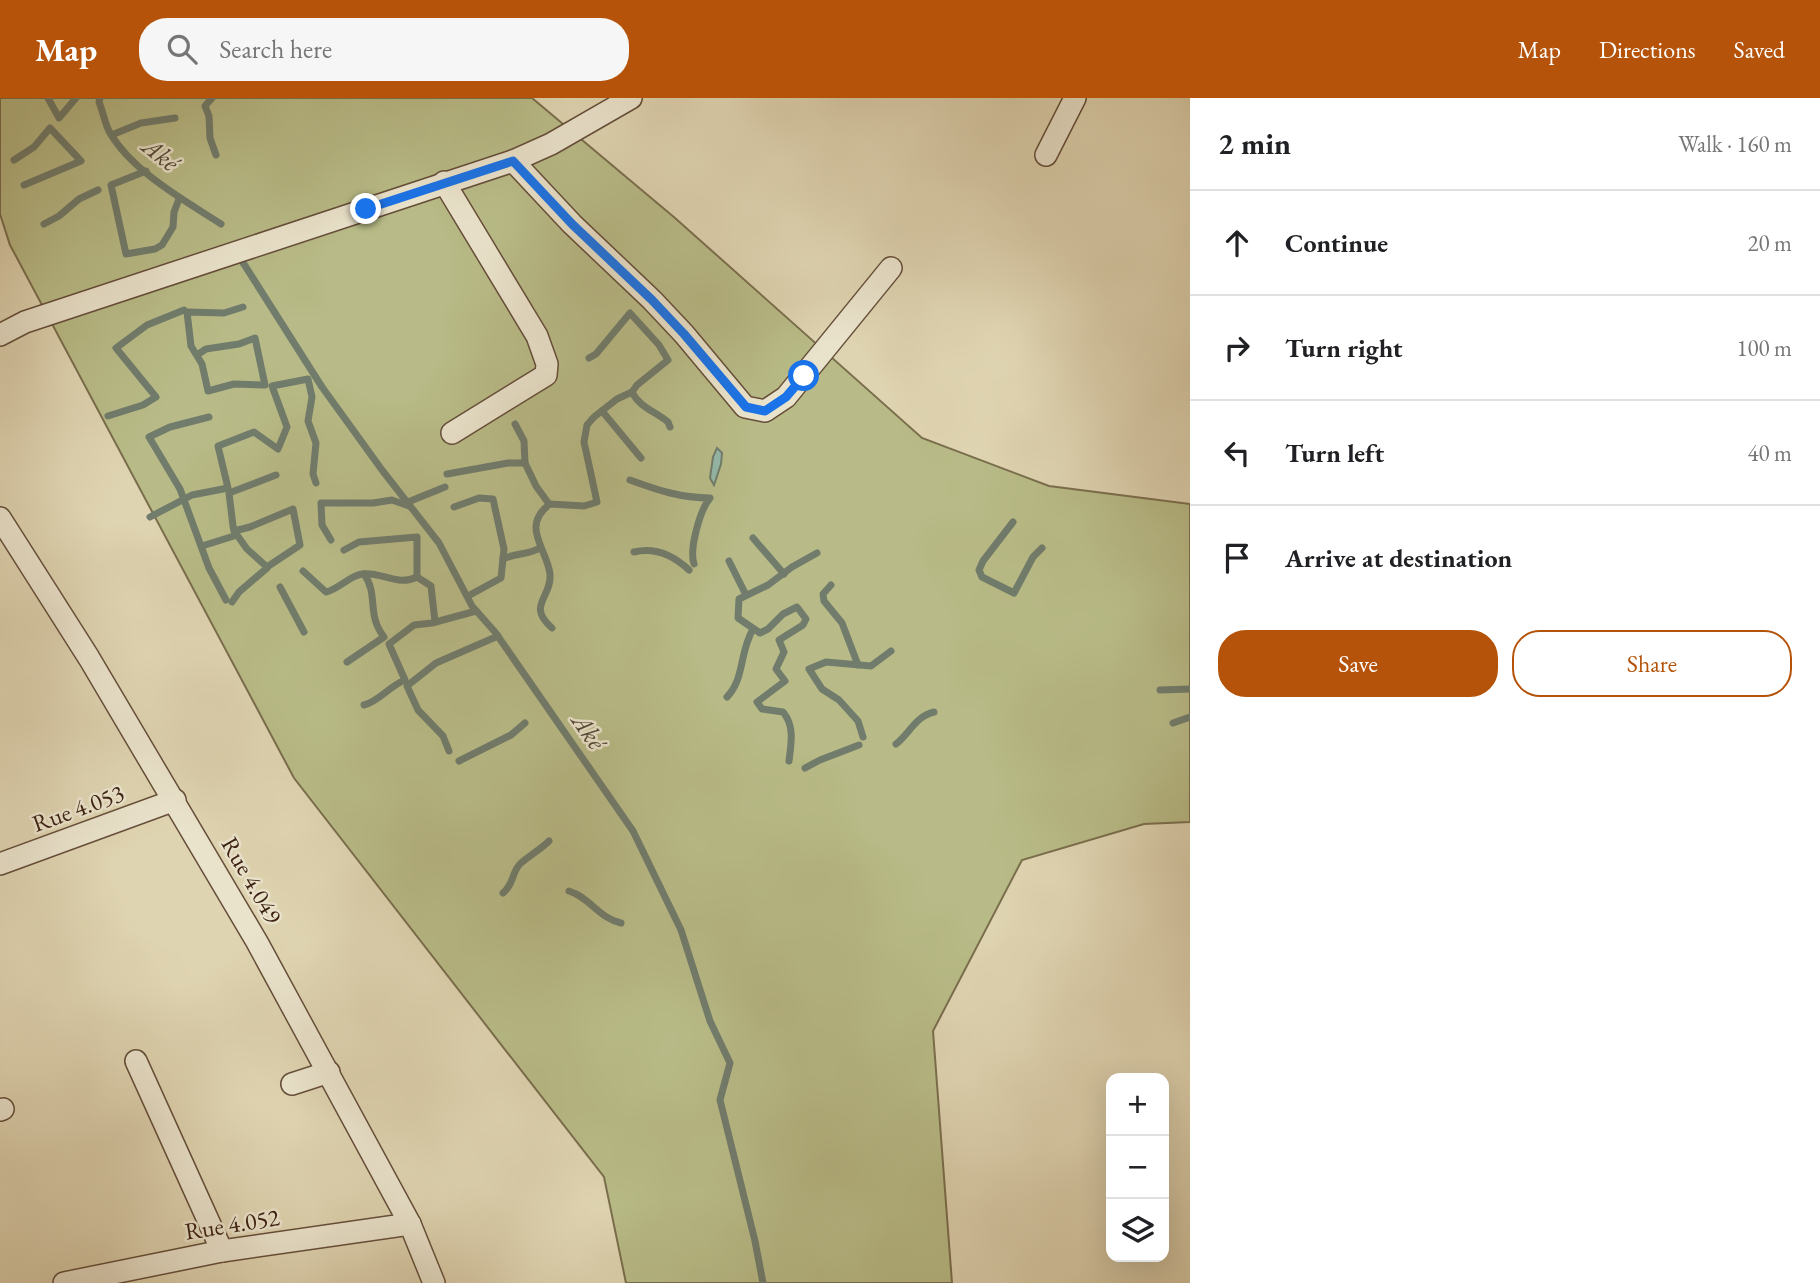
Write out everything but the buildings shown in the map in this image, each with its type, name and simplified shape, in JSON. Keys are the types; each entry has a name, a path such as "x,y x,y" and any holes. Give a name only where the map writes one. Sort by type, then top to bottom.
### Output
{"street":[{"path":"0,335 25,322 513,161 551,144 631,98"},
{"path":"1046,155 1074,98"},
{"path":"513,161 572,224 652,300 746,407 765,411 786,397 891,268"},
{"path":"444,183 537,336 547,364 546,375 452,433"},
{"name":"Rue 4.049","path":"0,518 89,657 257,942 410,1224 434,1283"},
{"name":"Rue 4.053","path":"0,864 175,800"},
{"path":"136,1061 222,1251"},
{"path":"292,1084 329,1072"},
{"name":"Rue 4.052","path":"64,1283 222,1251 410,1224"}],"green space":[{"path":"0,98 532,98 675,218 922,438 1049,486 1190,504 1190,822 1144,824 1022,860 933,1031 952,1283 626,1283 604,1177 294,778 10,245 0,214"}],"shaded area":[{"path":"717,448 722,453 714,485 710,478"}],"waterway":[{"path":"48,98 59,118 76,98"},
{"name":"Aké","path":"100,98 110,133 132,160 160,184 221,224"},
{"path":"212,98 205,106 209,116 210,138 216,155"},
{"path":"114,134 141,123 175,118"},
{"path":"14,160 34,147 50,128 81,161 24,185"},
{"path":"146,171 111,185 126,254 155,249 162,245 173,227 174,212 179,199"},
{"path":"44,224 59,216 79,199 98,190"},
{"name":"Aké","path":"242,261 322,387 439,543 472,606 495,632 633,831 681,930 710,1021 730,1063 720,1100 763,1283"},
{"path":"197,355 206,349 239,344 255,338 265,385 234,384 208,391 202,364 191,346 187,312 224,313 243,307"},
{"path":"108,416 143,405 156,397 116,348 147,325 184,310"},
{"path":"552,628 545,620 540,607 548,589 550,574 538,538 537,521 541,512 550,504 584,506 597,502 584,442 587,425 617,399 632,392 668,360 659,345 630,313 596,354 589,358"},
{"path":"150,517 192,495 228,488 218,446 254,432 278,449 287,427 272,386 308,379 312,397 308,421 316,443 313,474 316,483"},
{"path":"632,392 639,402 668,422 670,427"},
{"path":"602,411 641,458"},
{"path":"209,417 170,427 149,437 180,489 209,568 226,600"},
{"path":"515,424 524,441 525,463 536,486 549,504"},
{"path":"447,474 508,463 525,463"},
{"path":"202,546 237,535 247,549 267,567 300,545 293,509 234,531 229,493 276,475"},
{"path":"630,480 669,493 710,498 696,530 694,564"},
{"path":"408,502 445,487"},
{"path":"454,507 479,498 493,499 504,549 501,578 468,596"},
{"path":"331,540 322,525 321,503 373,503 392,500 409,506"},
{"path":"1013,522 983,561 979,570 982,577 1014,593 1033,557 1042,548"},
{"path":"344,550 359,542 417,537 417,577"},
{"path":"753,538 784,574"},
{"path":"503,559 540,548"},
{"path":"634,552 663,554 677,560 689,570"},
{"path":"789,761 791,735 787,717 783,712 762,709 757,702 785,681 776,669 784,652 779,640 803,625 806,619 797,607 783,614 760,633 738,618 739,599 768,585 817,553"},
{"path":"729,561 746,595"},
{"path":"232,602 239,592 267,568"},
{"path":"303,571 326,592 362,574 396,580 417,577 431,586 435,622"},
{"path":"347,662 384,637 375,620 371,589 364,574"},
{"path":"831,585 823,594 824,601 842,623 858,665"},
{"path":"280,587 304,632"},
{"path":"364,705 405,680 389,644 414,625 476,611"},
{"path":"727,697 737,682 753,629"},
{"path":"449,751 443,736 418,710 407,686 436,663 498,636"},
{"path":"863,737 858,721 839,700 822,689 809,669 826,662 871,666 891,651"},
{"path":"1160,690 1190,689"},
{"path":"896,744 917,721 934,712"},
{"path":"1173,723 1190,717"},
{"path":"459,761 511,735 525,723"},
{"path":"805,768 859,745"},
{"path":"503,893 518,866 549,841"},
{"path":"569,891 583,898 607,917 621,923"}],"route":[{"path":"366,209 513,161 572,224 652,300 746,407 765,411 786,397 804,376"}]}
